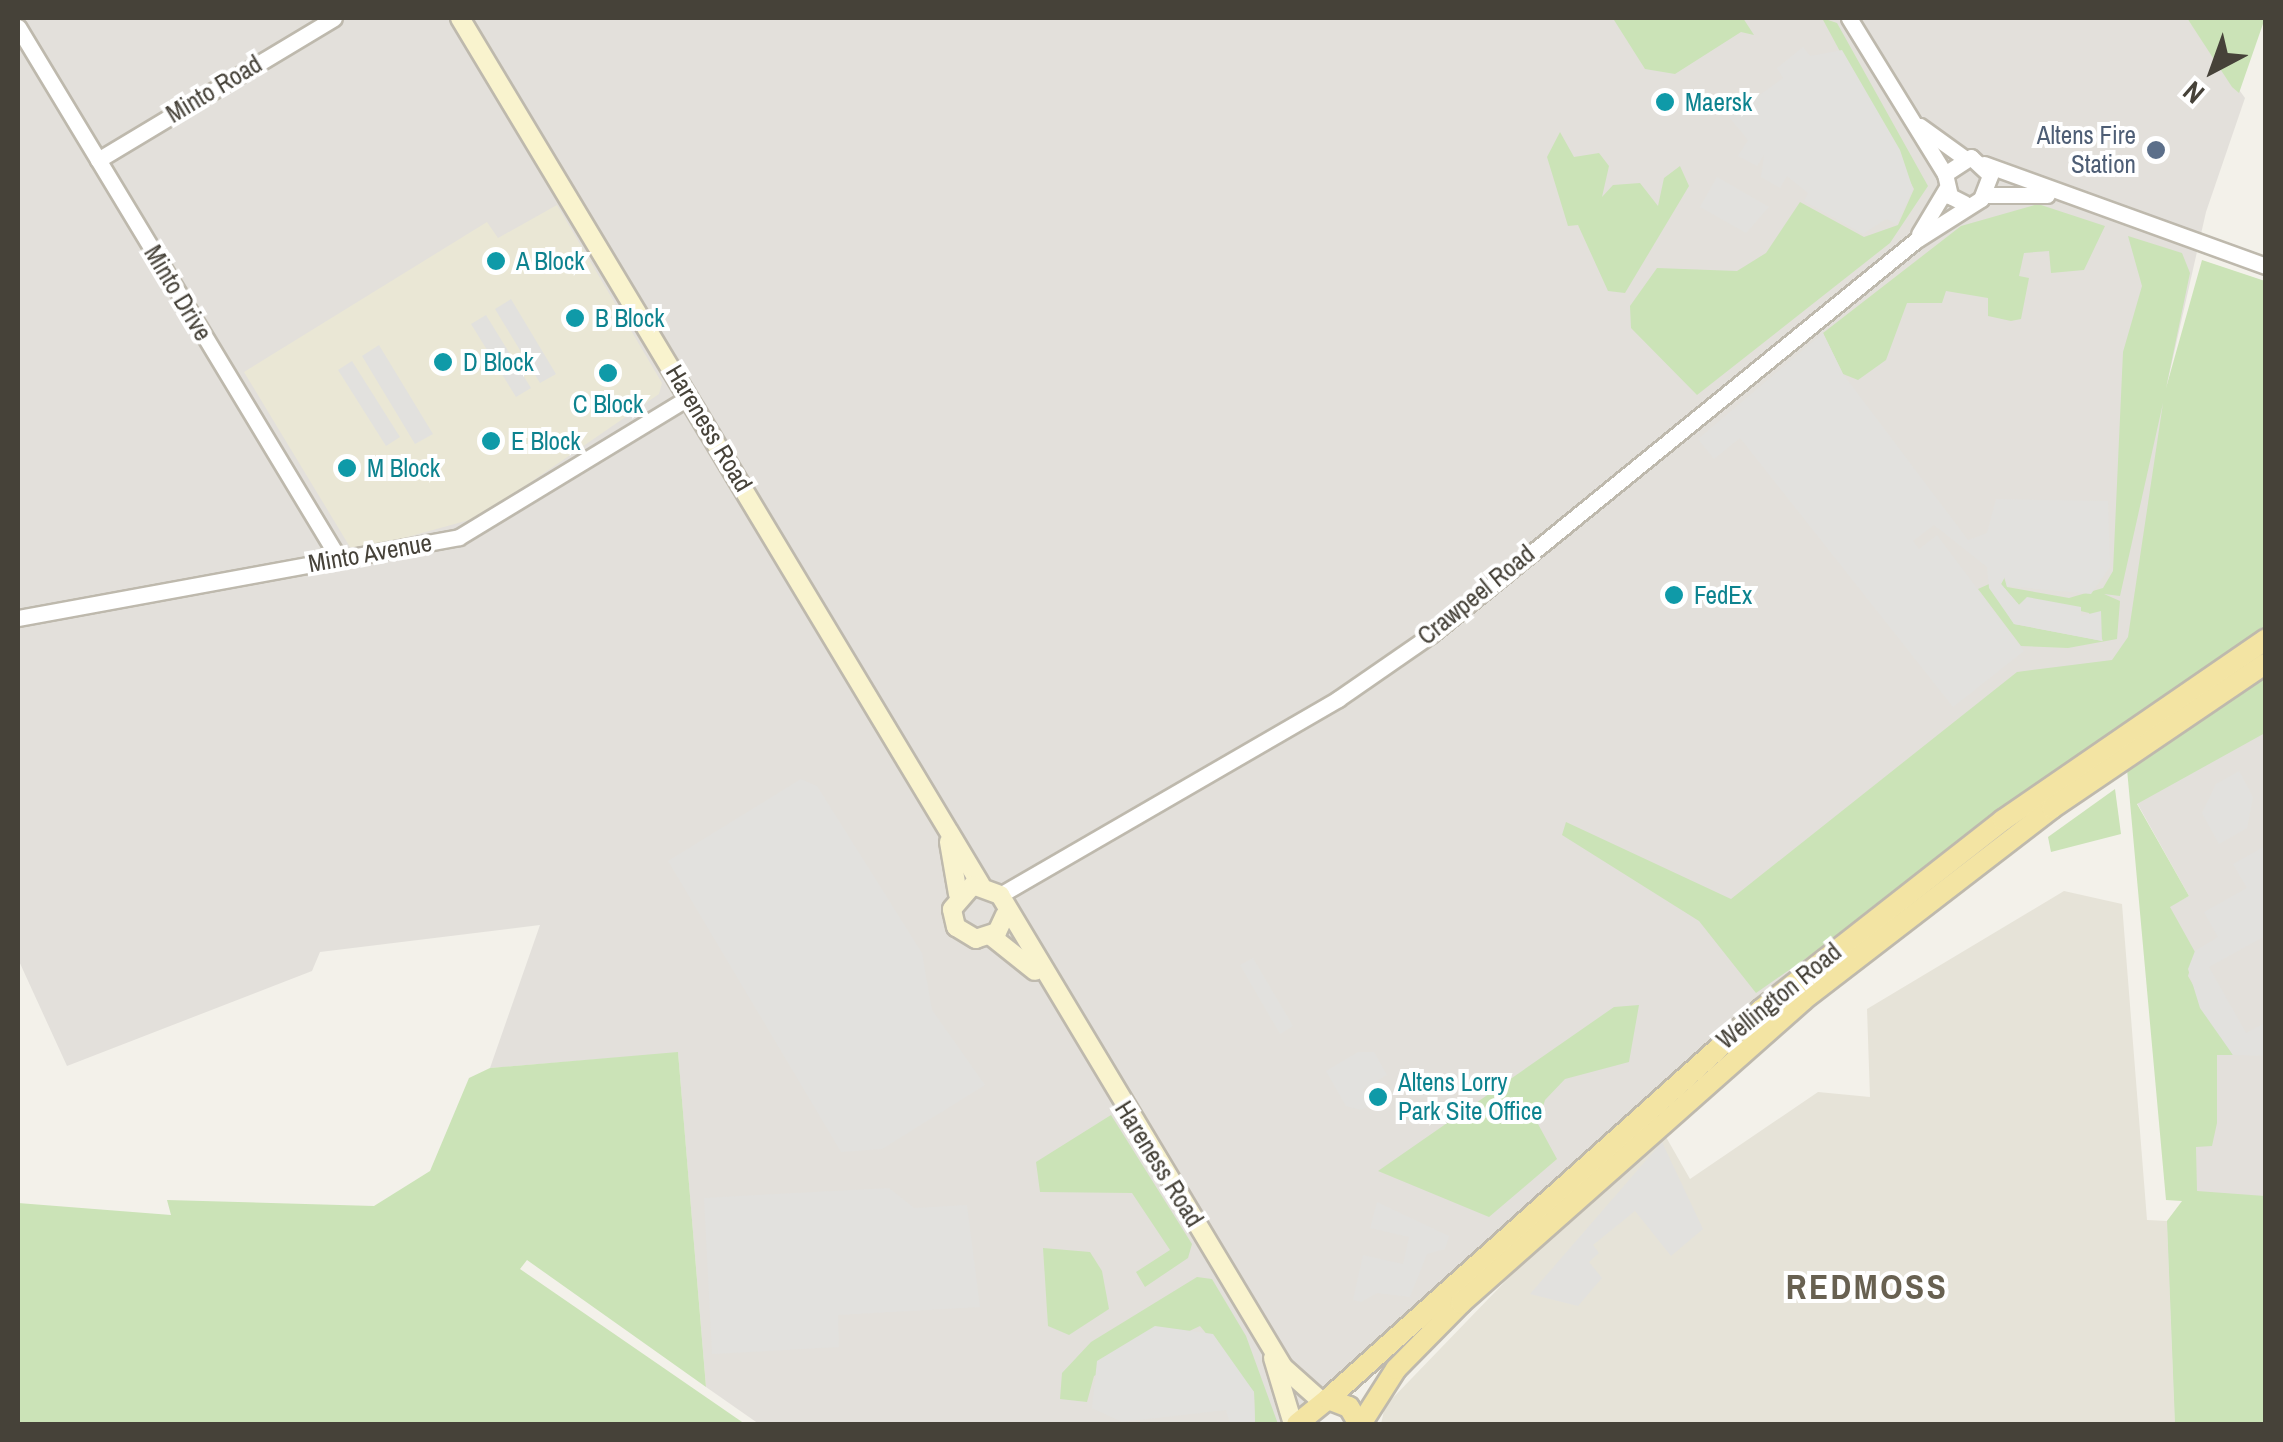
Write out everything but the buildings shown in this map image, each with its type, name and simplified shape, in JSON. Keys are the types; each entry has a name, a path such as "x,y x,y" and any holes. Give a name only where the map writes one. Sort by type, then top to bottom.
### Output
{"main road":[{"name":"Hareness Road","path":"459,21 981,885"},
{"name":"Wellington Road","path":"1295,1424 1789,987 2044,790 2266,638"},
{"name":"Wellington Road","path":"1360,1424 1396,1369 1461,1303 1788,1013 2052,808 2266,663"},
{"name":"Hareness Road","path":"948,832 958,894"},
{"path":"981,885 1000,895 1005,916 992,936 956,927 958,894 981,885"},
{"name":"Hareness Road","path":"1005,916 1271,1348 1295,1424"},
{"name":"Hareness Road","path":"992,936 1047,980"},
{"name":"Hareness Road","path":"1271,1348 1324,1400"},
{"path":"1324,1400 1349,1407 1360,1424"}],"street":[{"name":"Minto Road","path":"98,160 332,18"},
{"path":"1849,18 1917,124 1945,182 1964,203"},
{"name":"Minto Drive","path":"18,27 339,559"},
{"path":"1917,124 1963,157 2056,195 2266,266"},
{"name":"Crawpeel Road","path":"1915,242 1945,182 1963,157"},
{"path":"1984,164 1986,195"},
{"name":"Crawpeel Road","path":"1000,895 1375,676 1964,203 1986,195 2056,195"},
{"name":"Minto Avenue","path":"18,618 459,536 688,397"}],"shaded area":[{"path":"18,18 2187,18 2245,98 2206,212 2165,393 2124,682 1909,891 1343,1387 1310,1394 1285,1424 759,1424 706,1387 678,1053 490,1068 540,925 320,952 312,971 67,1066 18,959"},
{"path":"1803,47 1810,56 1842,50 1900,150 1913,189 1897,224 1886,219 1863,234 1804,201 1808,193 1787,176 1780,188 1761,177 1764,155 1757,166 1738,156 1748,140 1729,117 1783,78 1777,68"},
{"path":"1717,177 1769,207 1746,233 1700,207"},
{"path":"557,205 662,383 659,394 480,517 353,552 244,372 487,222 498,238"},
{"path":"511,299 556,374 540,383 495,309"},
{"path":"486,315 531,388 516,397 471,324"},
{"path":"1823,333 1843,374 1968,540 1987,533 1996,499 2108,501 2110,567 2091,594 2007,586 2005,577 2001,584 2019,605 2027,597 2081,607 2081,616 2101,611 2102,641 2014,624 1989,588 1987,567 1934,525 1913,541 1919,549 1937,535 2024,651 1953,707 1740,438 1714,459 1698,439"},
{"path":"379,345 433,434 415,444 362,356"},
{"path":"352,361 400,437 386,446 338,370"},
{"path":"2265,708 2265,1424 2175,1424 2167,1221 2183,1201 2170,906 2189,896 2137,803"},
{"path":"2239,771 2253,797 2247,828 2219,844 2202,813 2216,784"},
{"path":"801,779 817,786 922,953 932,1010 985,1085 882,1149 841,1152 668,861"},
{"path":"2265,846 2265,936 2209,967 2246,1033 2265,1023 2265,1056 2233,1055 2200,1008 2188,969 2195,951 2218,937 2204,912 2247,888 2233,864"},
{"path":"2064,891 2122,904 2147,1220 2167,1221 2175,1424 1381,1424 1385,1406 1658,1123 1690,1179 1818,1092 1870,1097 1867,1009"},
{"path":"1253,958 1293,1026 1280,1034 1240,965"},
{"path":"1358,1052 1374,1052 1387,1075 1363,1089 1372,1104 1361,1110 1346,1106 1326,1071"},
{"path":"1662,1142 1703,1229 1671,1256 1635,1211 1593,1245 1599,1253 1589,1262 1602,1278 1578,1306 1530,1294"},
{"path":"889,1188 914,1208 967,1205 980,1307 838,1315 839,1347 712,1354 704,1198"},
{"path":"1377,1202 1449,1236 1445,1249 1427,1254 1410,1297 1377,1293 1361,1302 1353,1300 1363,1255 1403,1264 1409,1237 1370,1228"},
{"path":"1155,1326 1213,1334 1254,1392 1255,1424 1230,1424 1226,1410 1122,1422 1092,1408 1097,1361"}],"green space":[{"path":"1743,18 1754,35 1741,32 1675,74 1645,69 1614,20"},
{"path":"1822,18 1837,23 1928,186 1890,243 1697,395 1631,328 1630,306 1657,268 1737,271 1766,253 1800,202 1864,237 1898,225 1914,189"},
{"path":"2187,18 2265,18 2239,93 2232,87"},
{"path":"1560,132 1574,157 1599,153 1609,166 1602,197 1613,185 1640,183 1658,206 1664,178 1680,166 1689,186 1625,293 1608,291 1578,225 1568,226 1547,157"},
{"path":"2038,204 2105,226 2084,270 2051,273 2049,251 2024,253 2019,276 2029,278 2021,319 2011,321 1988,316 1988,298 1946,291 1942,303 1907,303 1886,360 1858,380 1843,374 1823,333 1961,226"},
{"path":"2128,236 2182,253 2190,273 2166,388 2202,260 2265,281 2265,639 1756,993 1699,921 1562,835 1566,822 1731,899 2017,672 2112,660 2128,637 2163,403 2120,596 2104,594 2120,601 2117,639 2068,648 2021,646 1978,589 1989,584 2014,624 2103,641 2089,613 2027,598 2019,605 2001,584 2004,577 2007,587 2069,598 2103,588 2113,571 2123,352 2142,286"},
{"path":"2265,677 2265,733 2137,804 2189,896 2170,907 2195,952 2188,976 2233,1055 2217,1055 2217,1123 2212,1146 2196,1147 2197,1191 2265,1196 2265,1424 2175,1424 2167,1221 2182,1201 2166,1200 2127,769"},
{"path":"2115,789 2121,834 2051,852 2048,837"},
{"path":"1639,1005 1629,1062 1565,1079 1545,1100 1538,1124 1557,1159 1489,1217 1378,1171 1614,1007"},
{"path":"678,1052 706,1387 527,1260 520,1269 745,1424 18,1424 18,1203 171,1215 167,1200 374,1206 430,1171 469,1078 490,1068"},
{"path":"1111,1115 1192,1244 1188,1258 1145,1287 1136,1272 1170,1250 1132,1193 1040,1192 1036,1162"},
{"path":"1043,1248 1090,1252 1102,1271 1109,1309 1069,1335 1048,1326"},
{"path":"1197,1277 1212,1279 1246,1336 1278,1424 1255,1424 1254,1392 1200,1326 1094,1376 1087,1402 1060,1399 1062,1373 1091,1342"}],"place":[{"name":"Maersk","path":"1665,102"},
{"name":"Altens Fire Station","path":"2156,150"},
{"name":"A Block","path":"496,261"},
{"name":"B Block","path":"575,318"},
{"name":"D Block","path":"443,362"},
{"name":"C Block","path":"608,373"},
{"name":"E Block","path":"491,441"},
{"name":"M Block","path":"347,468"},
{"name":"FedEx","path":"1674,595"},
{"name":"Altens Lorry Park Site Office","path":"1378,1097"}],"district":[{"name":"REDMOSS","path":"1867,1287"}]}
